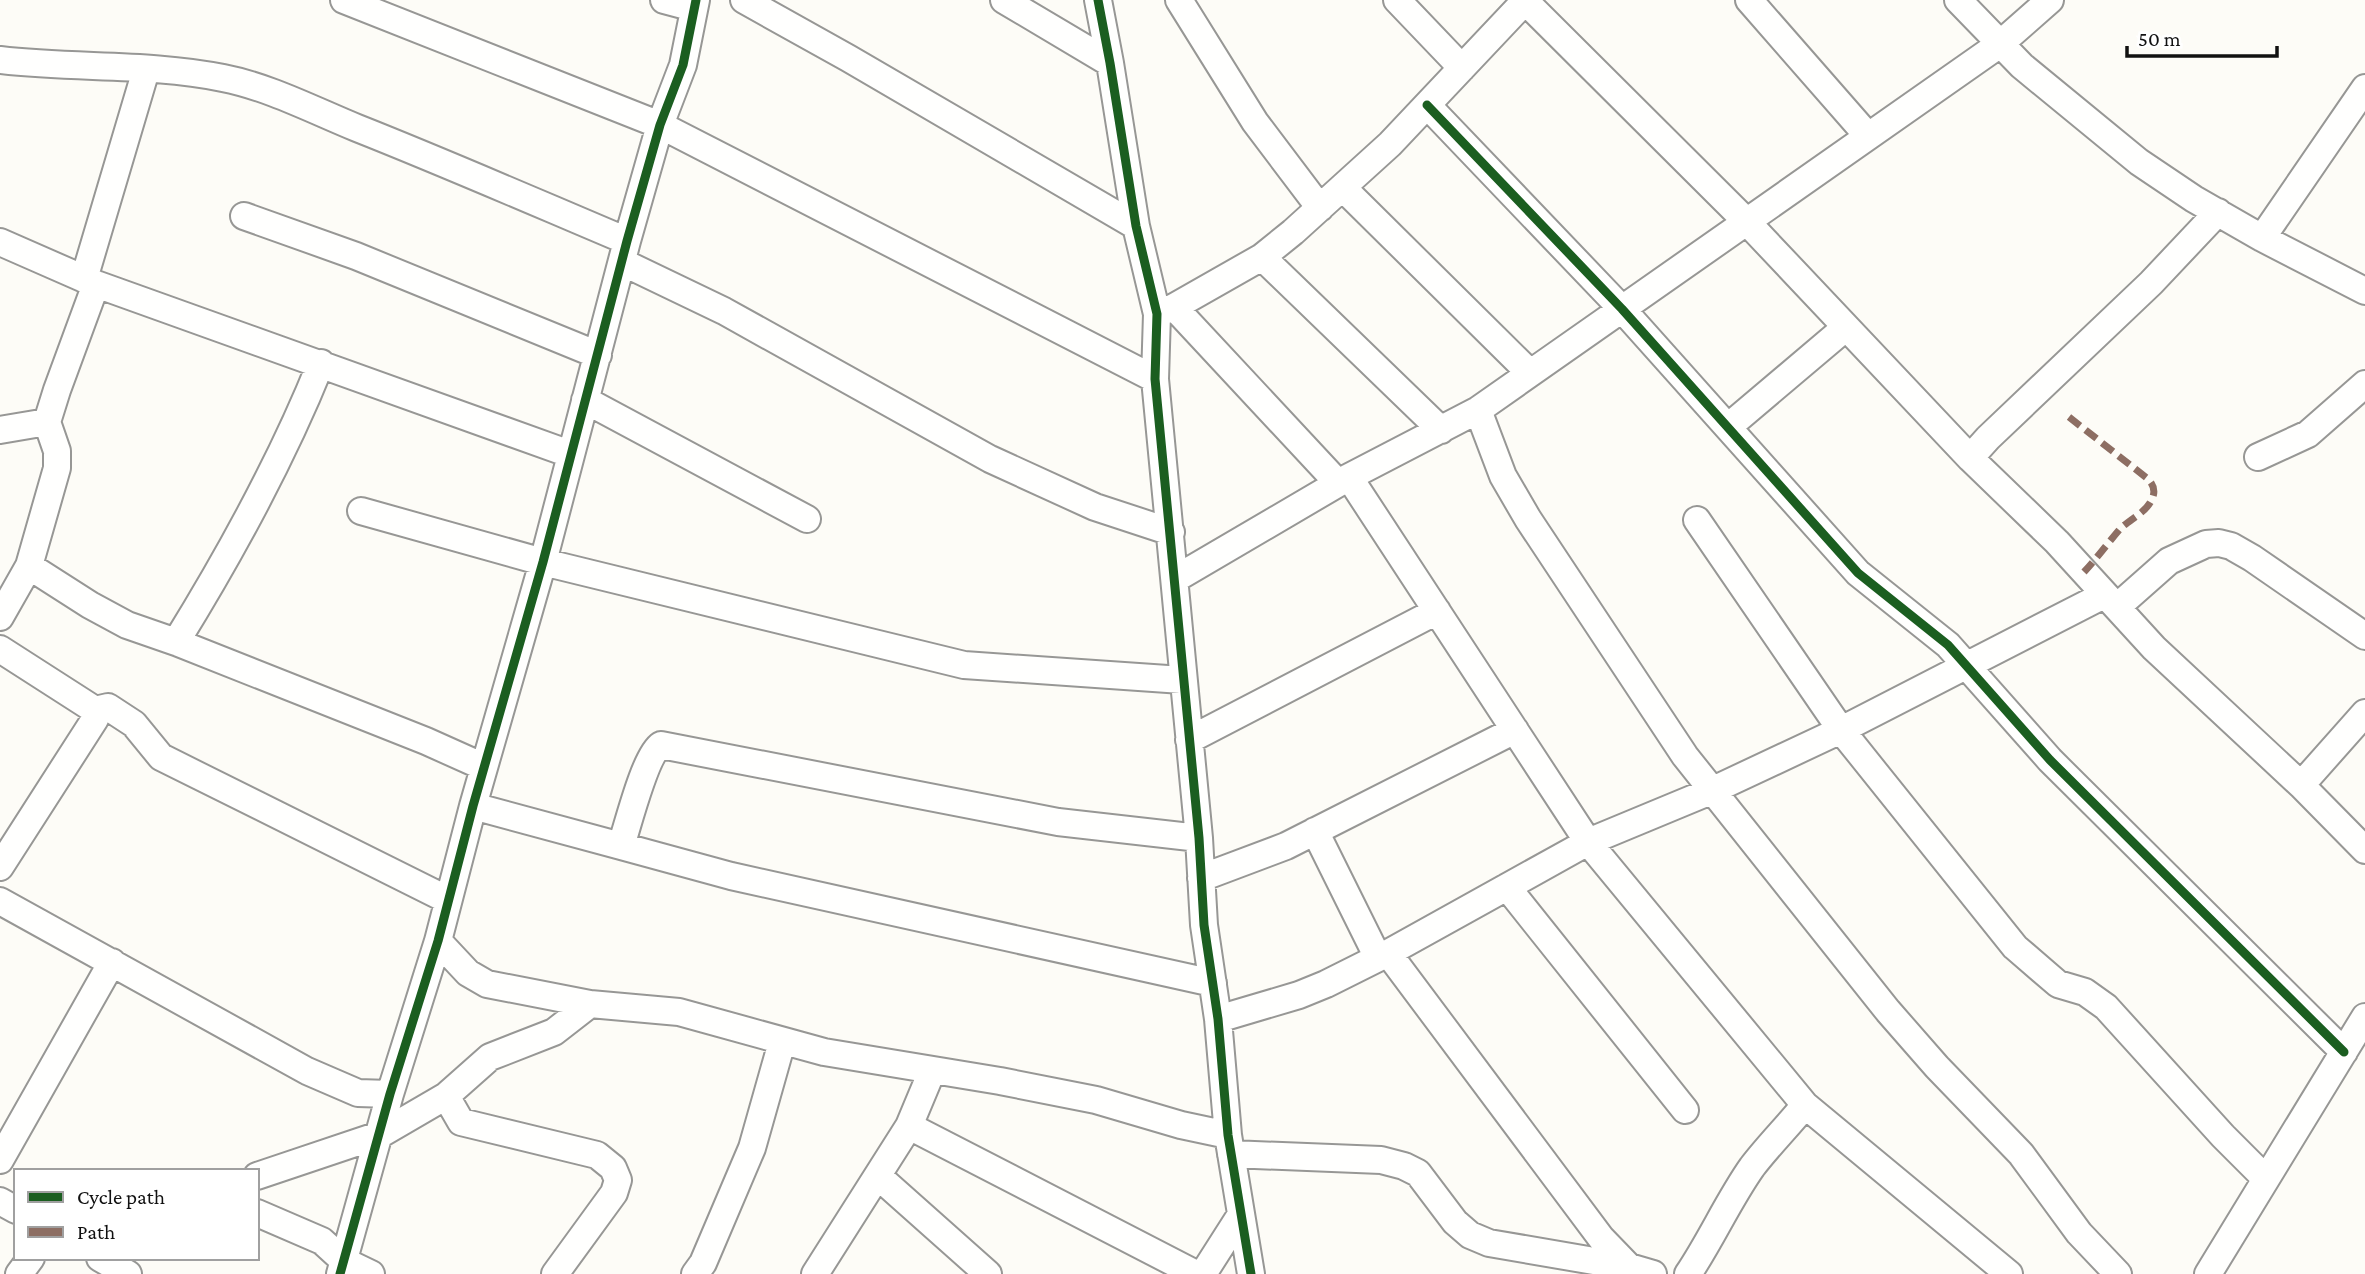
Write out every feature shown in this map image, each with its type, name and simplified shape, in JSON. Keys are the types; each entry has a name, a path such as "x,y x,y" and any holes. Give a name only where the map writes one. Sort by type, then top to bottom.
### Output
{"street":[{"path":"344,0 660,125 1155,379"},
{"path":"342,1267 390,1094 438,940 472,806 543,562 660,125 683,65 695,4 664,0"},
{"path":"744,0 1136,226"},
{"path":"1004,0 1110,63"},
{"path":"1098,0 1136,226 1166,310 1344,480 1437,611 1588,842 1805,1105 2009,1274"},
{"path":"1179,0 1255,122 1320,208"},
{"path":"1397,0 1462,68"},
{"path":"1166,310 1262,257 1344,188 1427,106 1525,0 1747,222 1970,458 2057,542 2154,648 2301,785 2365,850"},
{"path":"1749,0 1868,136"},
{"path":"1958,0 2022,66 2139,162 2262,239 2365,291"},
{"path":"1175,579 1344,480 1478,410 2000,44 2050,0"},
{"path":"0,60 181,71 225,78 261,89 625,251 724,311 990,459 1095,507 1171,532"},
{"path":"0,617 29,566 57,468 57,451 47,422 90,282 146,70"},
{"path":"2262,239 2365,88"},
{"path":"1427,106 1622,309 1858,573 1941,639 2068,779 2344,1052"},
{"path":"1344,188 1530,373"},
{"path":"1970,458 2143,291 2218,212"},
{"path":"244,216 356,256 598,355"},
{"path":"0,242 90,282 570,454"},
{"path":"1262,257 1441,430"},
{"path":"1166,310 1155,379 1199,838 1204,925 1218,1019 1230,1145 1251,1274"},
{"path":"1728,427 1845,328"},
{"path":"176,642 206,594 297,421 321,363"},
{"path":"2258,457 2308,434 2365,384"},
{"path":"585,400 807,519"},
{"path":"1478,410 1503,476 1528,519 1710,791 1888,1010 1937,1067 2021,1154 2079,1233 2118,1274"},
{"path":"0,430 47,422"},
{"path":"360,511 543,562 964,665 1182,680"},
{"path":"1698,520 1841,730 2015,947 2058,984 2085,992 2106,1007 2266,1180"},
{"path":"1218,1019 1298,995 1383,956 1588,842 1710,791 1841,730 1968,666 2111,601 2169,561 2206,544 2231,546 2252,558 2365,636"},
{"path":"29,566 127,625 414,736 484,767"},
{"path":"1188,740 1437,611"},
{"path":"0,649 94,710 108,707 134,724 161,757 448,901"},
{"path":"0,867 93,726 94,710"},
{"path":"2301,785 2365,713"},
{"path":"1201,878 1239,866 1315,831 1515,730"},
{"path":"621,846 647,764 654,749 661,745 1058,822 1199,838"},
{"path":"472,806 745,879 1213,983"},
{"path":"1315,831 1383,956 1601,1238 1641,1270"},
{"path":"1507,887 1685,1110"},
{"path":"3,908 112,962 307,1071 358,1093 390,1094"},
{"path":"438,940 468,973 487,984 506,990 590,1004 678,1012 834,1054 1000,1081 1096,1100 1181,1125 1230,1145 1381,1160 1404,1166 1419,1173 1455,1222 1470,1235 1489,1243 1641,1270"},
{"path":"0,1160 112,962"},
{"path":"259,1175 379,1135 446,1096 490,1057 554,1032 590,1004"},
{"path":"2208,1274 2365,1017"},
{"path":"695,1274 703,1263 752,1148 782,1042"},
{"path":"815,1274 909,1126 932,1071"},
{"path":"446,1096 461,1122 597,1155 613,1168 618,1180 614,1193 555,1274"},
{"path":"1688,1274 1753,1166 1805,1105"},
{"path":"909,1126 1196,1274"},
{"path":"878,1177 988,1274"},
{"path":"259,1214 322,1241 342,1267 372,1274"},
{"path":"1203,1274 1240,1216"},
{"path":"104,1260 128,1274"}],"marked path":[{"path":"2069,417 2148,479 2154,490 2146,508 2120,529 2084,572"}],"cycle path":[{"path":"340,1274 390,1094 438,941 473,806 543,562 627,241 660,125 683,65 696,0"},
{"path":"1098,0 1136,226 1157,314 1155,379 1199,838 1204,925 1218,1019 1228,1135 1251,1274"},
{"path":"1427,105 1622,309 1858,573 1948,645 2050,760 2344,1052"}]}
